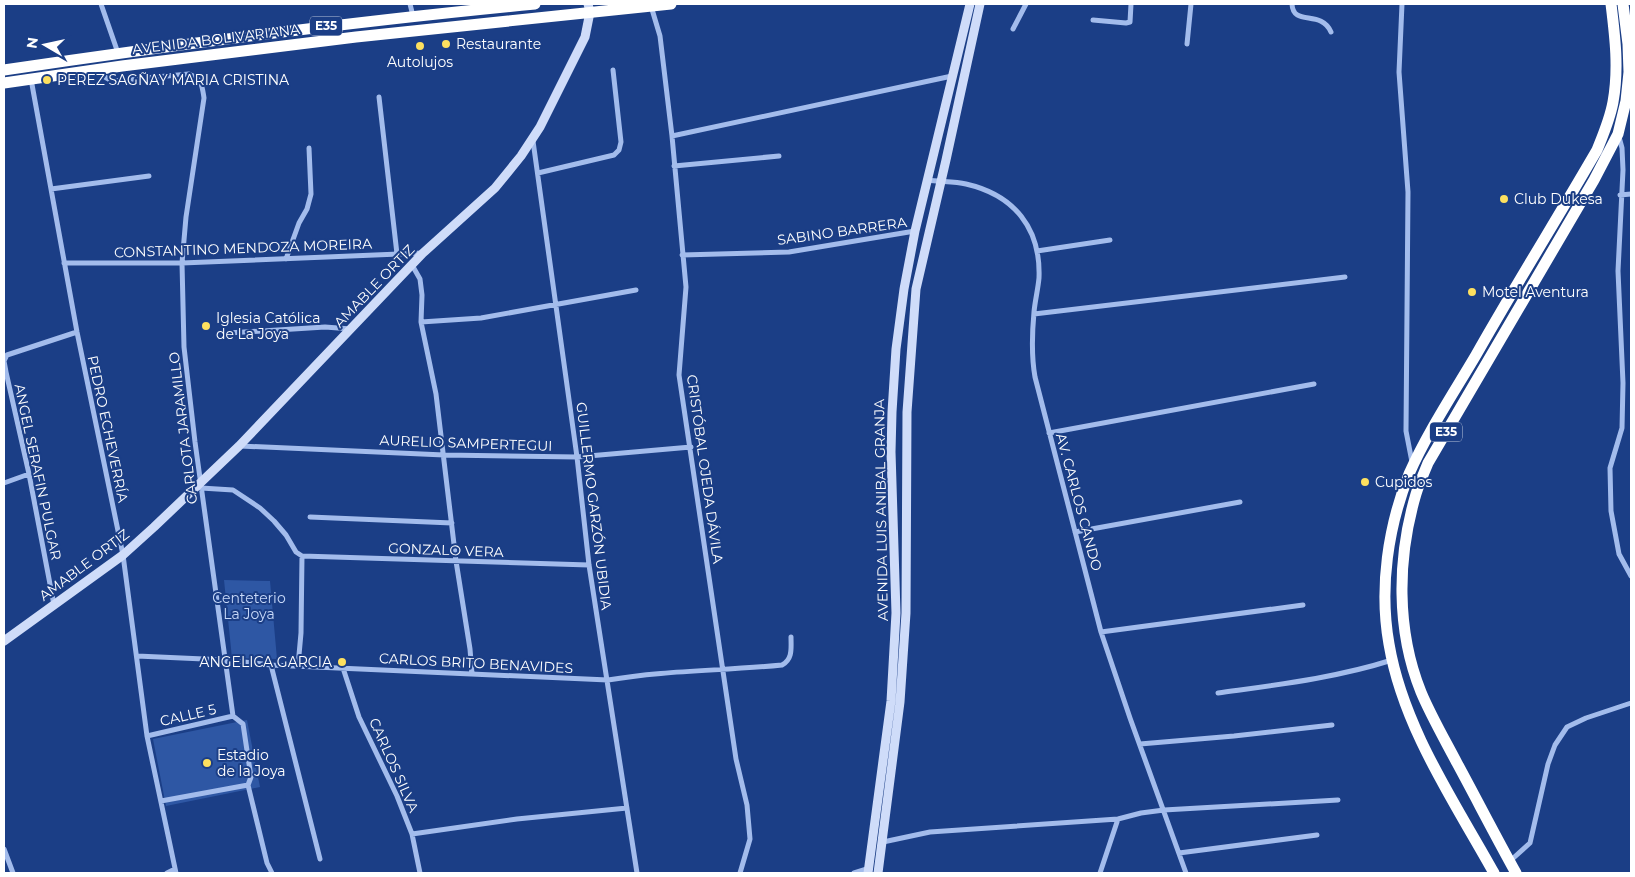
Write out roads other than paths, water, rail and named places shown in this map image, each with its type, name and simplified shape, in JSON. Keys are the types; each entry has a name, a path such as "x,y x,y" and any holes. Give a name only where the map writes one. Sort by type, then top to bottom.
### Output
{"highway":[{"name":"AVENIDA BOLIVARIANA","path":"4,70 118,52 414,16 535,4"},
{"name":"AVENIDA BOLIVARIANA","path":"4,83 101,68 589,8 671,4"},
{"name":"E35","path":"1494,873 1411,721 1389,645 1384,610 1390,540 1400,499 1413,468 1511,293 1596,150 1606,126 1613,102 1615,78 1616,49 1611,4"},
{"name":"E35","path":"1516,873 1421,692 1405,638 1402,602 1402,563 1407,528 1416,492 1428,463 1594,180 1618,134 1630,72 1623,4"}],"main road":[{"name":"AVENIDA LUIS ANIBAL GRANJA","path":"868,871 891,701 896,613 892,412 896,349 904,289 915,231 970,4"},
{"name":"AVENIDA LUIS ANIBAL GRANJA","path":"878,869 900,702 906,613 906,412 915,299 980,4"},
{"name":"AMABLE ORTIZ","path":"4,642 123,555 201,486 423,253 495,188 533,141 585,37 589,8"}],"street":[{"path":"101,4 122,66"},
{"path":"410,4 414,16"},
{"path":"1013,29 1026,4"},
{"path":"1093,20 1130,22 1131,4"},
{"path":"1187,44 1191,4"},
{"path":"1292,4 1292,10 1295,14 1320,20 1328,27 1330,32"},
{"path":"1402,4 1399,72 1408,192 1406,431 1413,468"},
{"name":"CRISTÓBAL OJEDA DÁVILA","path":"650,6 660,36 672,136 686,287 680,375 736,759 748,805 750,839 740,873"},
{"name":"CARLOTA JARAMILLO","path":"101,68 103,76 112,81 189,74 198,78 203,86 204,98 186,217 182,263 184,347 233,716 243,724 250,777 248,785 272,873"},
{"path":"538,173 614,156 619,150 621,142 612,70"},
{"path":"672,136 952,76"},
{"name":"PEDRO ECHEVERRÍA","path":"31,78 77,332 123,555 147,736 176,871"},
{"path":"380,97 397,254"},
{"path":"1618,134 1622,148 1618,271 1622,428 1610,468 1611,511 1619,554 1631,576"},
{"name":"GUILLERMO GARZÓN UBIDIA","path":"533,141 589,565 637,873"},
{"path":"286,259 299,223 307,209 311,194 309,148"},
{"path":"674,166 779,156"},
{"path":"51,189 149,176"},
{"name":"AV. CARLOS CANDO","path":"928,180 965,184 989,191 1012,206 1029,226 1037,251 1039,278 1031,345 1035,377 1101,632 1186,873"},
{"path":"1620,195 1631,194"},
{"name":"SABINO BARRERA","path":"682,255 789,252 915,231"},
{"path":"1037,251 1110,240"},
{"name":"CONSTANTINO MENDOZA MOREIRA","path":"64,264 182,263 423,253"},
{"path":"412,265 420,279 422,295 421,322 436,394 472,674"},
{"path":"1034,314 1344,277"},
{"path":"421,322 481,318 636,290"},
{"path":"228,333 325,327 351,328"},
{"path":"5,372 4,361 7,356 77,332"},
{"name":"ANGEL SERAFIN PULGAR","path":"5,372 28,474 54,605"},
{"path":"1049,433 1314,384"},
{"name":"AURELIO SAMPERTEGUI","path":"239,446 444,455 576,457 691,447"},
{"path":"4,483 28,474"},
{"path":"201,486 233,490 249,501 274,521 286,535 296,552 302,556 301,633 298,666"},
{"path":"1075,532 1240,502"},
{"path":"310,517 452,523"},
{"name":"GONZALO VERA","path":"302,556 589,565"},
{"path":"1101,632 1302,605"},
{"name":"CARLOS BRITO BENAVIDES","path":"136,656 226,660 271,665 608,680 634,676 782,665 790,658 791,637"},
{"path":"1218,693 1283,684 1374,666 1393,660"},
{"path":"271,665 320,859"},
{"name":"CARLOS SILVA","path":"343,668 360,717 397,796 412,834 420,873"},
{"path":"1510,861 1530,843 1548,764 1555,744 1567,727 1586,718 1631,703"},
{"name":"CALLE 5","path":"147,736 233,716"},
{"path":"1140,744 1332,725"},
{"path":"161,801 248,785"},
{"path":"883,842 930,832 1118,819 1164,810 1338,800"},
{"path":"412,834 627,808"},
{"path":"1100,873 1118,819"},
{"path":"1179,853 1317,835"},
{"path":"4,849 13,873"},
{"path":"854,873 878,869"},
{"path":"167,873 176,871"}],"place":[{"name":"Restaurante","path":"446,44"},
{"name":"Autolujos","path":"420,46"},
{"name":"PEREZ SAGÑAY MARIA CRISTINA","path":"47,80"},
{"name":"Club Dukesa","path":"1504,199"},
{"name":"Motel Aventura","path":"1472,292"},
{"name":"Iglesia Católica de La Joya","path":"206,326"},
{"name":"Cupidos","path":"1365,482"},
{"name":"ANGELICA GARCIA","path":"342,662"},
{"name":"Estadio de la Joya","path":"207,763"}],"park label":[{"name":"Centeterio La Joya","path":"249,606"}]}
